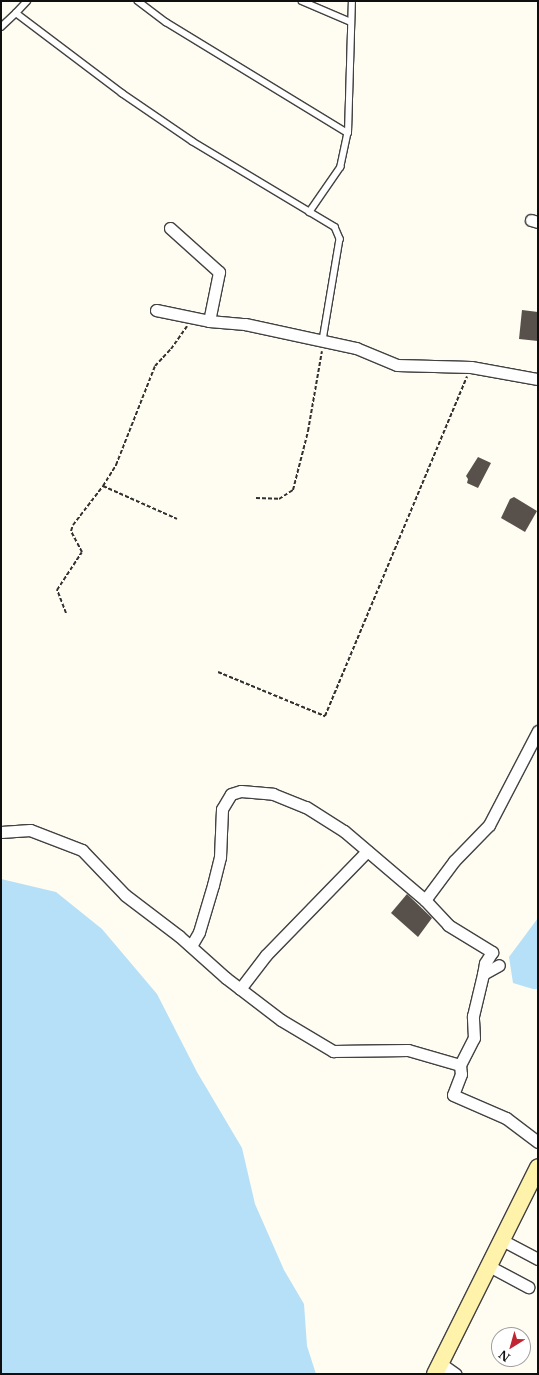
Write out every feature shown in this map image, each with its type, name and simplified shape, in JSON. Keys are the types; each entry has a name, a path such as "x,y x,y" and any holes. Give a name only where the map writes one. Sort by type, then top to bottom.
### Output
{"main road":[{"path":"437,1369 500,1239 538,1167"}],"street":[{"path":"170,228 219,272 209,322"},
{"path":"156,310 209,322 245,324 356,348 397,365 471,367 538,380"},
{"path":"424,900 454,861 489,825 538,731"},
{"path":"191,946 199,932 213,885 220,857 222,809 231,794 241,791 273,794 306,807 344,831 367,850 424,900 448,925 492,952 485,963 473,1016 474,1038 460,1065 461,1074 453,1095 506,1118 538,1142"},
{"path":"1,832 30,830 82,850 125,895 191,946 240,989 281,1020 333,1051 408,1050 460,1065"},
{"path":"240,989 266,955 367,850"},
{"path":"483,974 499,965"},
{"path":"500,1239 538,1260"},
{"path":"487,1265 528,1287"},
{"path":"437,1369 456,1374"}],"lane":[{"path":"1,27 27,1"},
{"path":"138,1 166,22 348,133"},
{"path":"302,1 349,21"},
{"path":"310,212 341,167 348,133 349,21 352,1"},
{"path":"16,13 122,93 186,136 335,227 340,239 323,341"}],"path":[{"path":"66,613 57,590 82,552 71,531 73,525 103,486 127,440 155,366 171,349 192,318"},
{"path":"256,498 279,499 293,490 308,431 323,341"},
{"path":"218,672 326,716 471,367"},
{"path":"103,486 177,519"}],"water":[{"path":"1,879 56,892 102,929 157,994 197,1072 242,1148 255,1204 284,1270 304,1304 307,1346 316,1374 1,1374"},
{"path":"538,918 538,989 533,989 513,983 509,957"}],"building":[{"path":"522,310 538,312 538,341 519,339"},
{"path":"478,457 491,463 478,488 467,483 468,479 466,476"},
{"path":"514,497 537,511 525,532 501,518 510,499"},
{"path":"407,894 432,918 418,937 391,913"}]}
